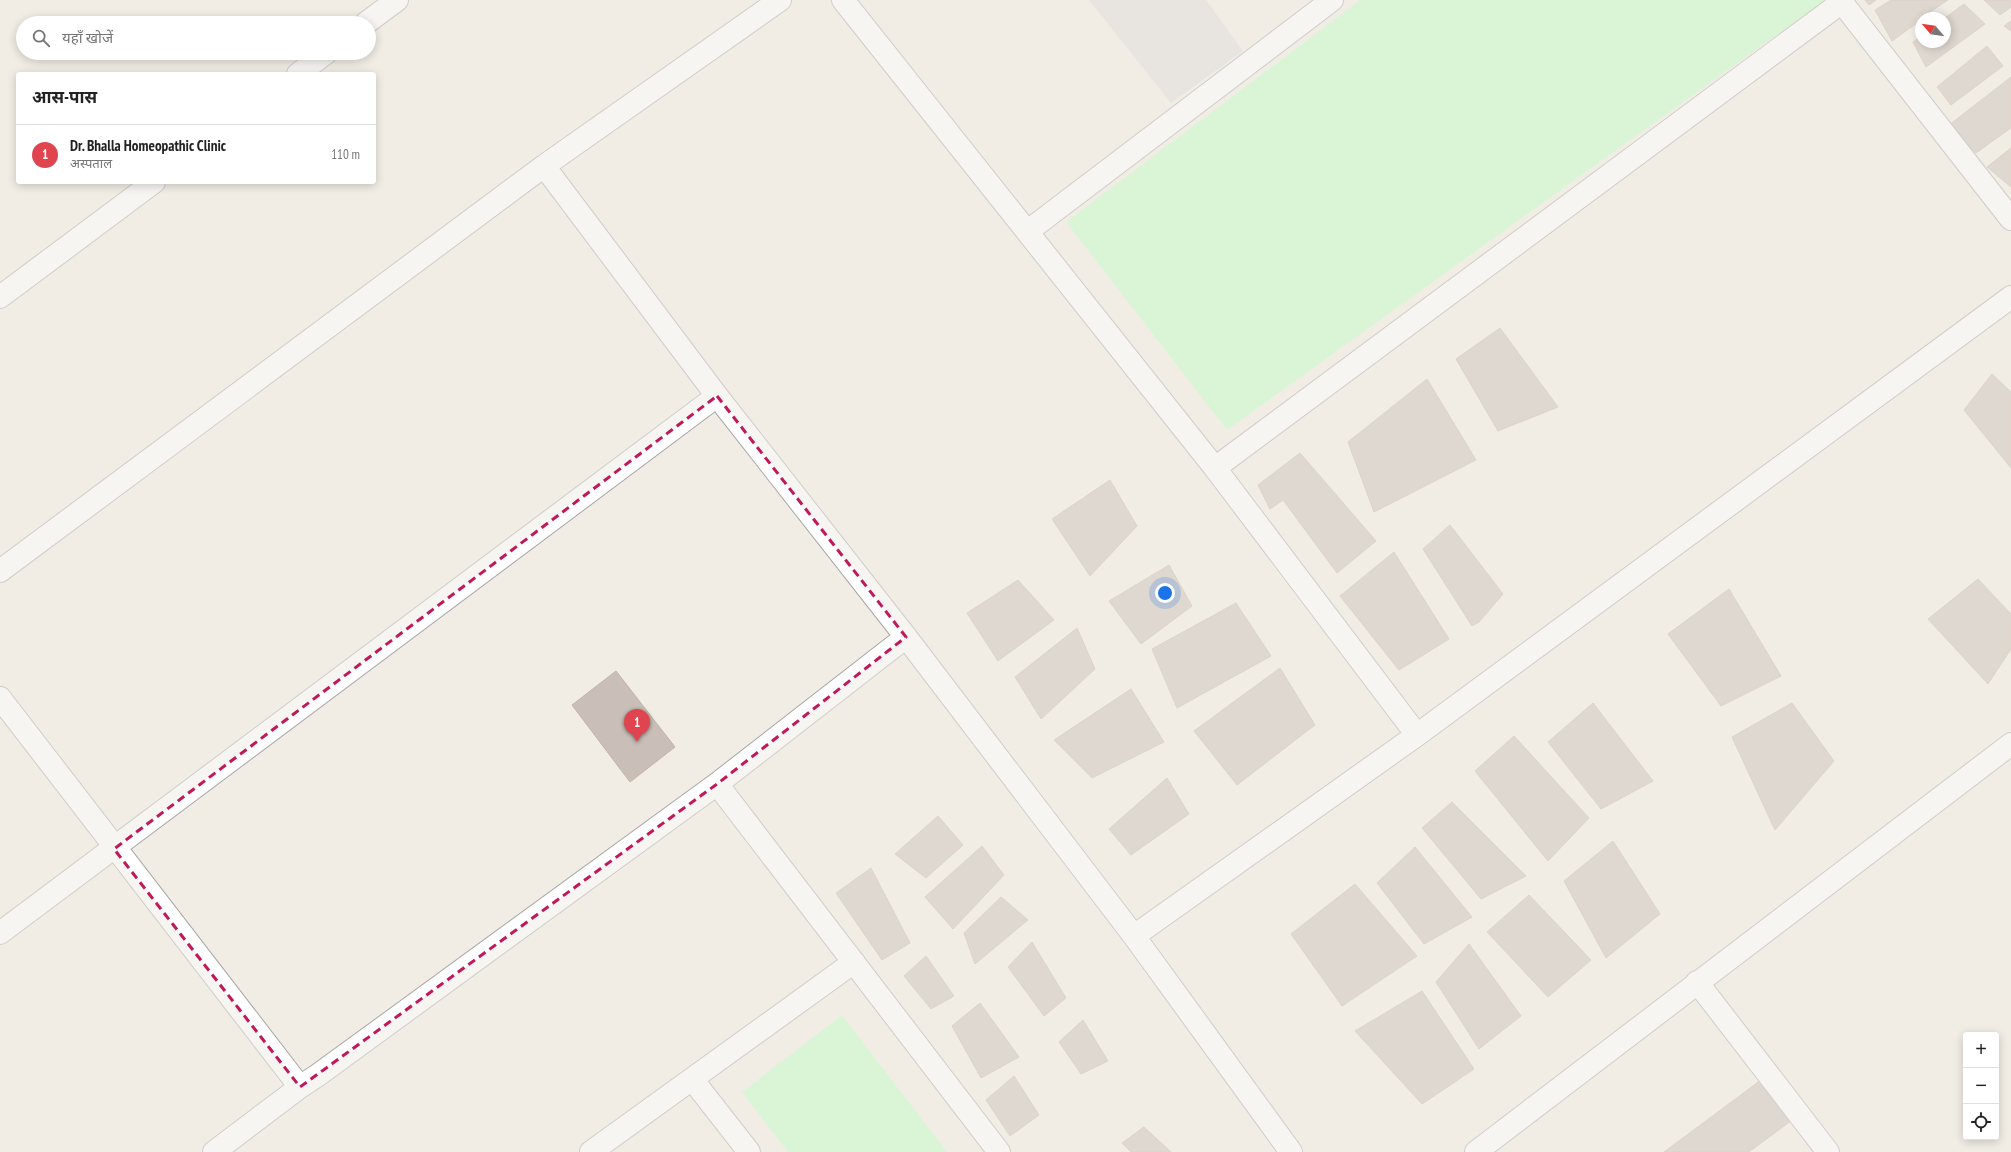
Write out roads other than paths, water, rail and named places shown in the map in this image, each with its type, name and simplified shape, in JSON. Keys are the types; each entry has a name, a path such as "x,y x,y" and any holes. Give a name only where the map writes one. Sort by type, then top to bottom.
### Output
{"street":[{"path":"375,16 397,0"},
{"path":"0,571 544,166 780,0"},
{"path":"843,0 1215,468 1416,735"},
{"path":"1028,231 1332,0"},
{"path":"1215,468 1841,1 2011,220"},
{"path":"301,72 317,60"},
{"path":"544,166 717,396 906,637 1134,936 1291,1152"},
{"path":"0,297 151,184"},
{"path":"1134,936 1416,735 2011,297"},
{"path":"0,933 717,396"},
{"path":"214,1152 300,1087 717,784 906,637"},
{"path":"0,698 114,849 300,1087"},
{"path":"1476,1152 2011,744"},
{"path":"717,784 999,1152"},
{"path":"591,1152 854,962"},
{"path":"1697,982 1828,1152"},
{"path":"692,1079 749,1152"}],"place":[{"name":"Dr. Bhalla Homeopathic Clinic","path":"637,742"}]}
